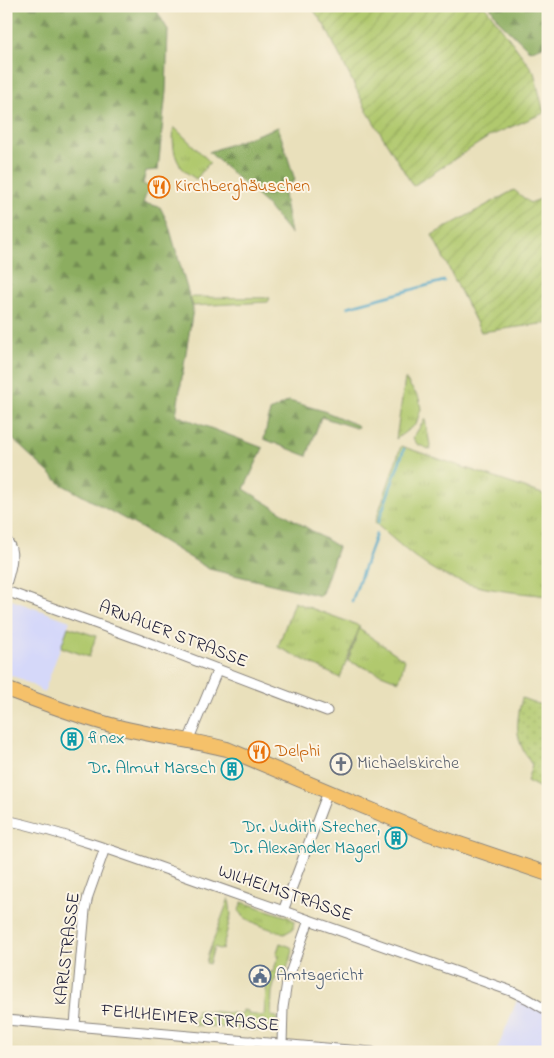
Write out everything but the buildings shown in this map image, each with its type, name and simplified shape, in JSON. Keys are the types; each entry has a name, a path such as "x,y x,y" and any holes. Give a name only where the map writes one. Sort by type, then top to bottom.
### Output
{"main road":[{"path":"6,689 111,725 227,749 424,832 548,874"}],"street":[{"path":"6,540 12,550 6,584"},
{"name":"ARNAUER STRASSE","path":"6,591 327,711"},
{"path":"188,740 218,669"},
{"path":"283,911 328,792"},
{"name":"WILHELMSTRASSE","path":"6,820 40,827 105,848 393,948 511,991 548,1011"},
{"name":"KARLSTRASSE","path":"75,1025 85,910 105,848"},
{"path":"282,1044 283,1008 287,982 309,920"},
{"name":"FEHLHEIMER STRASSE","path":"6,1020 372,1052"},
{"path":"249,1052 251,1041"}],"shaded area":[{"path":"6,598 70,621 44,692 21,679 6,674"},
{"path":"518,998 548,1013 548,1052 496,1052"}],"green space":[{"path":"6,6 154,6 168,30 166,91 158,170 146,171 143,184 149,187 143,203 160,207 168,223 193,309 176,415 263,448 244,489 338,547 321,596 209,569 141,528 61,484 6,433"},
{"path":"311,6 485,6 534,72 544,113 490,136 413,186 367,111 326,28"},
{"path":"490,6 548,6 548,44 530,51 498,20"},
{"path":"174,127 210,162 196,179 184,170 177,160 173,144"},
{"path":"278,127 295,180 283,189 291,234 265,203 209,152"},
{"path":"514,190 530,203 548,196 548,323 481,332 432,235"},
{"path":"190,297 270,298 268,302 193,306"},
{"path":"405,379 419,398 421,409 416,424 396,439"},
{"path":"289,401 324,411 358,427 321,417 307,456 264,439 270,411"},
{"path":"425,419 431,450 417,444 413,438"},
{"path":"401,446 548,496 548,596 483,587 446,576 417,559 375,523"},
{"path":"294,602 360,626 340,678 278,647"},
{"path":"68,627 96,636 89,657 61,647"},
{"path":"359,629 405,660 399,681 348,661"},
{"path":"522,698 538,704 548,704 548,792 527,781 532,765 522,748 518,733 518,717"},
{"path":"229,898 231,915 222,950 214,947 209,964 206,963 208,955"},
{"path":"242,902 288,917 294,921 293,929 284,934 248,920 239,912"},
{"path":"280,943 291,947 293,951 285,974 277,973 272,992 271,1016 277,1017 275,1032 194,1025 197,1010 242,1014 243,1010 248,1011 248,1014 264,1016 267,979 270,972 273,972 279,955 276,955"}],"waterway":[{"path":"347,307 444,281"},
{"path":"378,523 404,449"},
{"path":"352,601 376,534"}],"place":[{"name":"Kirchberghäuschen","path":"159,187"},
{"name":"finex","path":"72,739"},
{"name":"Delphi","path":"259,752"},
{"name":"Michaelskirche","path":"341,764"},
{"name":"Dr. Almut Marsch","path":"232,769"},
{"name":"Dr. Judith Stecher, Dr. Alexander Magerl","path":"396,838"},
{"name":"Amtsgericht","path":"260,976"}]}
